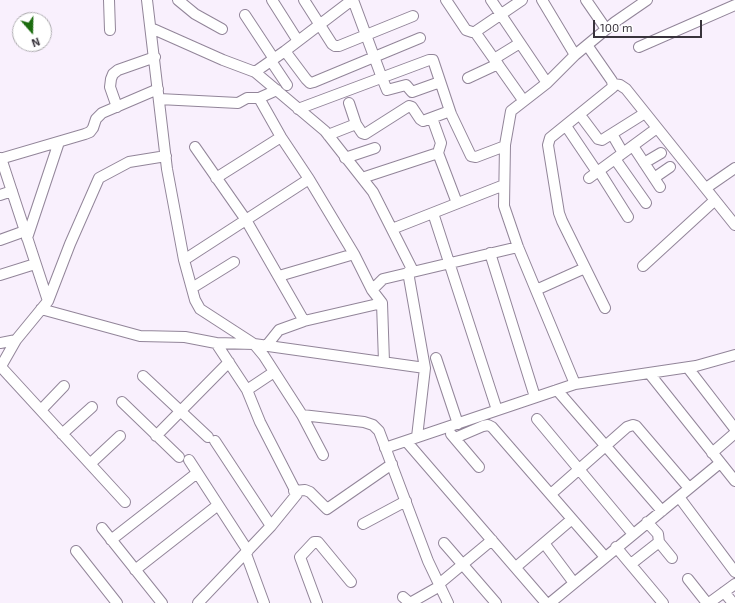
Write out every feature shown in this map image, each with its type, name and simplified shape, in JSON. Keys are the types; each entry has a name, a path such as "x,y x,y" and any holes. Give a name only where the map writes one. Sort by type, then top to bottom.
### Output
{"street":[{"path":"109,0 110,30"},
{"path":"147,0 166,156 184,260 195,300 200,309 254,344 264,356 302,415 323,455"},
{"path":"178,0 195,14 222,29"},
{"path":"272,0 298,41"},
{"path":"304,0 334,46 339,46 413,16"},
{"path":"255,72 353,0 387,90 406,85 412,92 440,82"},
{"path":"446,0 466,30 469,32 475,32 522,0"},
{"path":"491,0 547,83"},
{"path":"542,0 575,55"},
{"path":"586,0 606,29"},
{"path":"575,384 518,247 504,206 505,146 511,111 523,100 547,83 575,55 633,4 647,0"},
{"path":"639,47 735,5"},
{"path":"245,15 287,85"},
{"path":"151,28 222,60 255,72 328,135 373,192 392,229 410,272 424,368 417,437"},
{"path":"475,32 523,100"},
{"path":"285,51 310,83 420,38"},
{"path":"468,78 496,62 520,42"},
{"path":"587,45 613,84 623,87 735,225"},
{"path":"117,107 110,87 113,74 118,70 155,57"},
{"path":"298,109 429,60 433,60 450,111 471,156 476,157 505,146"},
{"path":"605,308 584,268 559,214 548,145 550,138 611,90 613,84"},
{"path":"48,301 0,158 90,132 99,116 117,107 159,94 238,103 247,98 259,98 277,90"},
{"path":"259,98 281,137 309,179 354,254 372,290 382,303 384,362"},
{"path":"349,103 356,124 362,133 365,134 409,106 412,107 421,121 450,111"},
{"path":"580,115 598,139 604,140 645,113"},
{"path":"362,178 438,153 441,147 441,142 432,118"},
{"path":"328,135 356,124"},
{"path":"566,126 595,174 628,217"},
{"path":"595,174 657,128"},
{"path":"612,134 619,156 646,203"},
{"path":"216,178 281,137"},
{"path":"26,235 59,142"},
{"path":"633,146 660,186"},
{"path":"195,147 246,220 304,321"},
{"path":"346,158 375,148"},
{"path":"438,153 457,203"},
{"path":"644,163 660,153"},
{"path":"125,502 0,367 16,340 48,301 70,244 99,178 129,162 166,156"},
{"path":"654,178 670,167"},
{"path":"706,188 735,168"},
{"path":"184,260 309,179"},
{"path":"392,229 504,185"},
{"path":"0,195 12,191"},
{"path":"643,266 715,200"},
{"path":"432,213 497,410"},
{"path":"0,240 26,235"},
{"path":"372,290 383,279 518,247"},
{"path":"490,253 535,397"},
{"path":"279,276 354,254"},
{"path":"192,288 234,262"},
{"path":"0,275 35,264"},
{"path":"536,290 584,268"},
{"path":"267,346 279,330 304,321 382,303"},
{"path":"41,309 135,336 185,336 216,343 254,344 424,368"},
{"path":"0,343 16,340"},
{"path":"198,603 271,526 296,494 260,422 247,390 216,343"},
{"path":"385,448 575,384 688,368 735,355"},
{"path":"436,358 458,424"},
{"path":"156,436 229,362"},
{"path":"688,368 735,429"},
{"path":"247,390 274,372"},
{"path":"649,373 735,481"},
{"path":"143,376 212,439 271,526"},
{"path":"41,410 64,386"},
{"path":"557,390 662,511"},
{"path":"122,402 179,457"},
{"path":"62,434 92,407"},
{"path":"302,415 364,422 373,425 378,431 406,500 428,561 448,603"},
{"path":"537,419 578,470 633,534"},
{"path":"455,438 483,426 488,425 492,427 605,557"},
{"path":"551,494 627,427 633,425 636,426 689,488"},
{"path":"446,428 479,467"},
{"path":"712,453 735,433"},
{"path":"90,464 120,436"},
{"path":"406,441 546,603"},
{"path":"189,460 247,552 264,603"},
{"path":"550,603 616,547 720,463"},
{"path":"294,491 305,490 310,492 327,509 392,464"},
{"path":"111,540 198,473"},
{"path":"679,497 735,572"},
{"path":"363,524 406,500"},
{"path":"135,570 218,504"},
{"path":"516,567 572,519"},
{"path":"647,522 658,534 660,542 672,558"},
{"path":"102,528 162,603"},
{"path":"403,597 410,603 439,585 492,540"},
{"path":"317,603 300,557 314,542 318,542 351,582"},
{"path":"631,564 660,542"},
{"path":"444,543 496,603"},
{"path":"544,543 574,583"},
{"path":"616,547 663,603"},
{"path":"76,551 117,603"},
{"path":"688,579 708,603 735,584"},
{"path":"724,592 733,603"}]}
